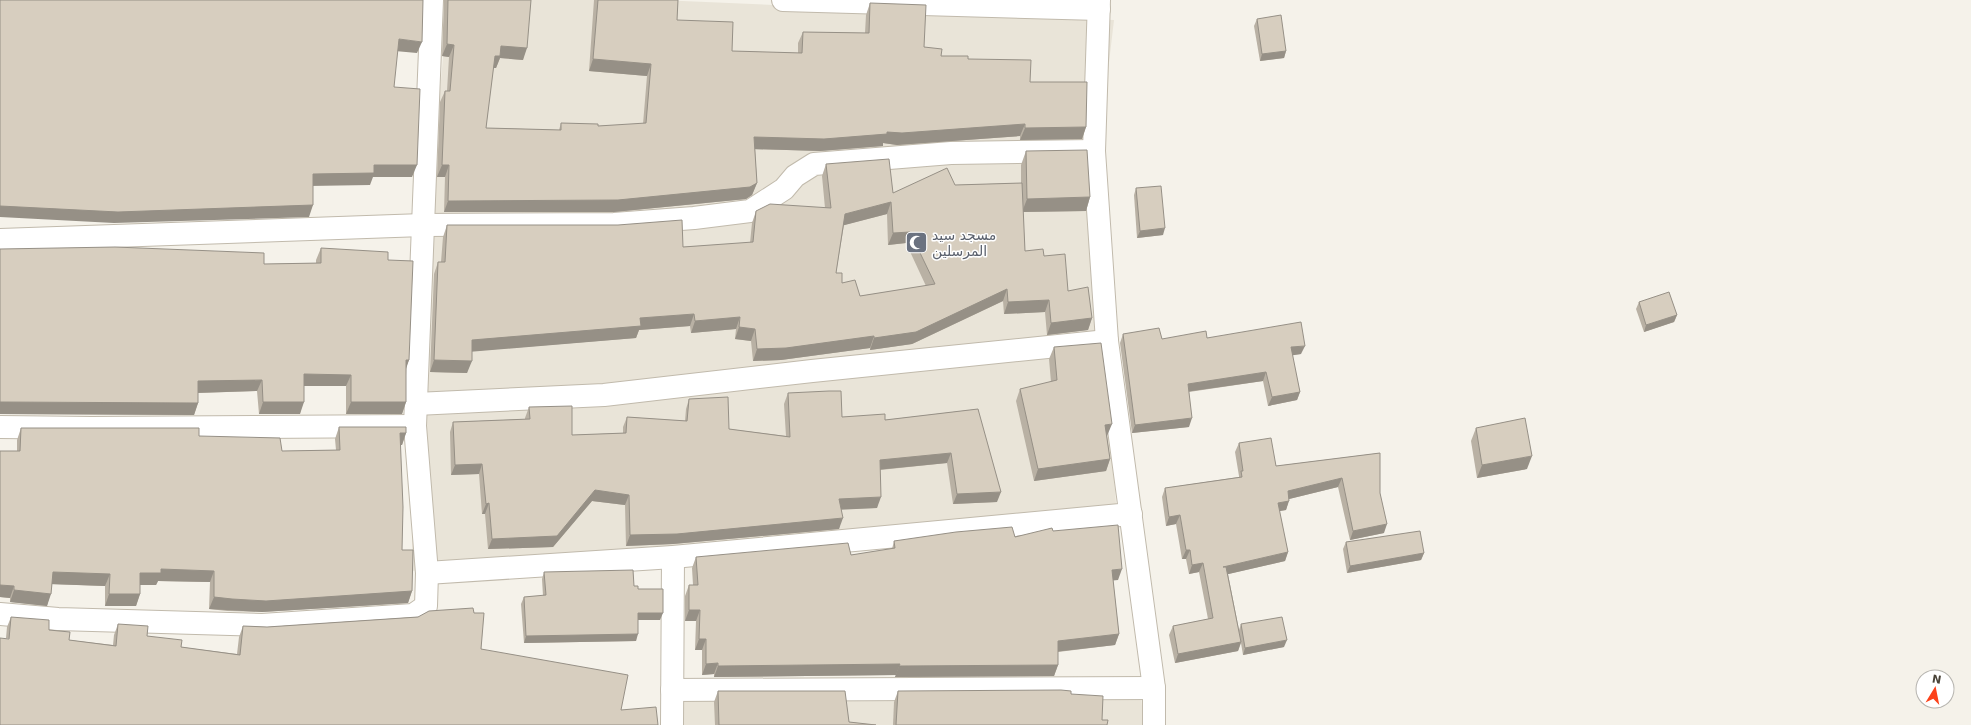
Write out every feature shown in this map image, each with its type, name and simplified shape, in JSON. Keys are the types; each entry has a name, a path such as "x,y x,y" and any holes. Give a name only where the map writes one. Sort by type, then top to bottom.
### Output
{"street":[{"path":"0,614 58,619 262,625 413,615 426,606 427,573 415,426 432,0"},
{"path":"783,0 1099,4 1094,151 1107,341 1154,688 1154,725"},
{"path":"0,240 423,225 614,224 694,218 750,211 784,189 795,176 814,164 951,153 1094,151"},
{"path":"416,404 604,395 812,371 1107,341"},
{"path":"0,427 91,428 415,426"},
{"path":"427,573 673,557 1131,514"},
{"path":"672,725 673,557"},
{"path":"672,690 1154,688"}],"shaded area":[{"path":"448,0 659,0 1114,20 1099,148 1102,317 1117,517 412,571 413,402"},
{"path":"676,686 1141,690 1143,725 680,725"}],"building":[{"path":"0,0 423,0 422,42 399,39 394,87 420,89 417,165 374,165 374,173 313,174 313,205 118,212 0,206"},
{"path":"448,0 531,0 527,48 501,46 500,56 495,56 486,128 561,130 561,123 598,124 598,126 646,123 651,64 593,59 598,0 678,0 677,20 733,22 732,51 802,53 803,32 869,33 870,3 926,5 924,47 942,49 941,56 968,56 968,59 1031,60 1030,82 1087,82 1086,127 1025,128 1025,124 902,133 887,132 887,134 824,139 754,137 757,183 750,187 618,200 448,201 449,165 442,165 445,91 450,91 454,45 447,44"},
{"path":"1281,15 1286,51 1262,54 1257,19"},
{"path":"1087,150 1090,197 1027,199 1026,151"},
{"path":"889,159 893,193 947,168 955,185 1022,183 1025,251 1043,249 1044,256 1065,254 1068,291 1088,287 1092,318 1051,323 1049,300 1008,302 1007,289 916,332 874,338 874,336 786,348 757,349 755,329 739,327 740,317 695,321 694,314 640,318 641,326 472,340 472,361 434,360 438,262 445,262 447,225 618,225 682,220 683,247 753,242 756,211 770,204 831,208 826,164","holes":["891,202 893,233 910,232 935,284 860,296 855,280 842,283 842,273 836,273 845,214"]},
{"path":"1161,186 1165,228 1140,231 1136,188"},
{"path":"115,247 264,253 264,264 321,263 321,248 388,252 388,260 413,261 409,360 406,360 406,402 351,402 351,375 304,374 304,402 263,402 262,380 198,381 198,403 0,402 0,249"},
{"path":"1669,292 1677,315 1646,325 1639,302"},
{"path":"1301,322 1305,346 1291,347 1300,392 1272,397 1266,372 1188,384 1192,418 1135,425 1123,334 1159,328 1162,339 1206,331 1207,338"},
{"path":"1101,343 1112,424 1105,425 1110,459 1038,469 1020,389 1057,380 1054,347"},
{"path":"841,391 842,417 885,414 885,420 978,409 1001,492 957,494 951,453 880,460 881,497 839,499 843,518 677,534 630,535 629,495 595,490 557,536 492,539 489,503 486,504 482,464 455,465 453,422 530,419 529,407 572,406 572,435 626,433 627,417 687,421 689,399 728,397 729,429 790,437 788,393"},
{"path":"1525,418 1532,456 1482,465 1476,428"},
{"path":"339,427 406,427 406,433 400,433 403,507 402,550 413,550 412,591 266,601 232,599 214,597 214,571 161,569 161,573 140,573 140,594 109,594 110,574 53,572 51,594 14,590 14,586 0,585 0,451 20,451 21,428 199,428 199,436 280,438 282,451 340,450"},
{"path":"1271,438 1276,466 1380,453 1380,493 1387,524 1353,531 1342,478 1288,491 1289,501 1278,503 1288,552 1223,567 1226,567 1241,642 1178,654 1173,626 1213,618 1203,563 1192,565 1190,550 1186,550 1180,515 1169,517 1165,488 1242,477 1241,471 1243,471 1239,443"},
{"path":"1118,525 1122,569 1112,570 1119,634 1058,641 1058,665 899,666 900,664 718,666 718,663 706,664 706,639 699,639 700,610 689,610 689,585 698,585 696,557 848,543 851,555 895,548 894,541 956,532 1012,527 1015,537 1052,528 1053,531"},
{"path":"1420,531 1424,553 1350,566 1346,542"},
{"path":"633,570 634,586 638,586 638,589 663,589 663,613 638,613 638,634 526,636 524,597 546,595 544,572"},
{"path":"473,608 474,613 484,613 481,649 628,675 621,710 656,707 658,725 0,725 0,638 9,639 11,617 49,620 49,630 70,632 69,640 116,646 118,624 148,626 147,636 182,640 181,647 240,655 243,626 267,627 418,617 429,611"},
{"path":"1282,617 1287,640 1245,648 1241,624"},
{"path":"718,691 845,691 849,722 876,725 719,725"},
{"path":"898,691 1071,691 1071,694 1103,696 1102,720 1108,720 1107,725 896,725"}],"place":[{"name":"مسجد سيد المرسلين","path":"917,243"}]}
